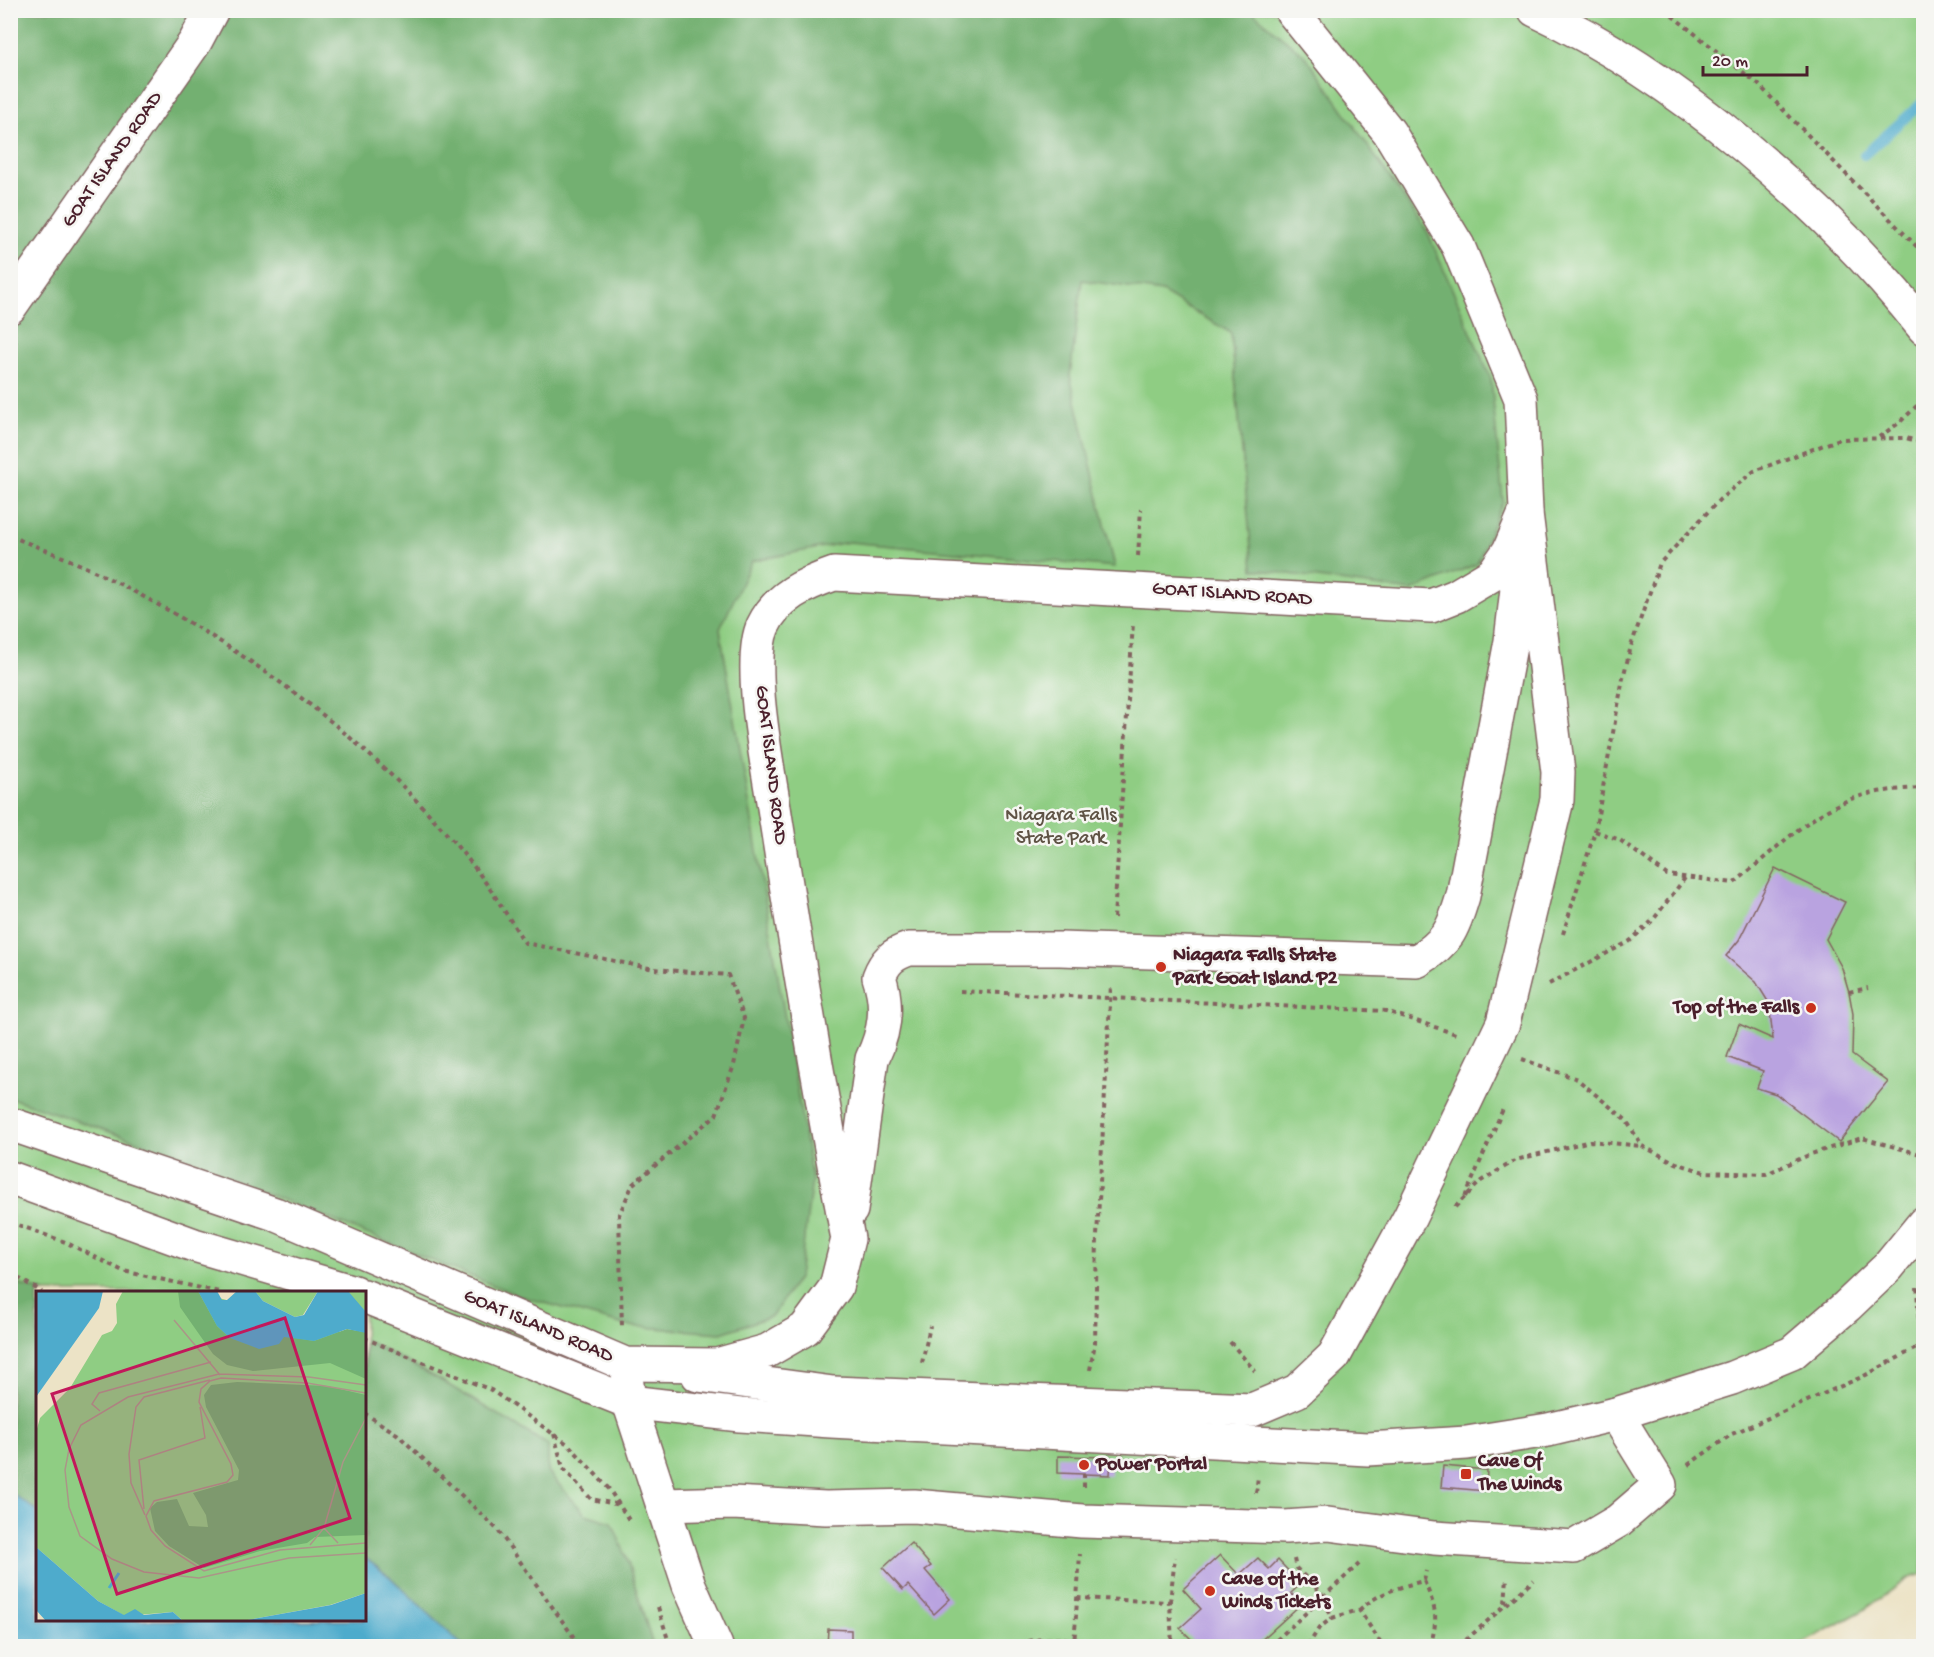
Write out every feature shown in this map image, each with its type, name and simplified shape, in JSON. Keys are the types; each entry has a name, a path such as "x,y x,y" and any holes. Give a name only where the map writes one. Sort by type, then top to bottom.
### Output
{"street":[{"name":"GOAT ISLAND ROAD","path":"10,307 195,42 212,10"},
{"name":"GOAT ISLAND ROAD","path":"10,1124 275,1214 625,1364 717,1365 767,1351 805,1329 836,1287 848,1239 787,893 758,697 762,628 775,607 801,586 834,574 1431,606 1456,596 1492,574 1509,551 1526,511 1521,399 1458,246 1389,132 1291,10"},
{"path":"1535,10 1576,30 1679,96 1783,180 1883,277 1923,328"},
{"path":"848,1239 872,1059 883,1037 886,998 879,977 884,965 896,953 909,949 1060,949 1417,961 1439,948 1455,924 1463,896 1511,641 1526,511"},
{"path":"716,1647 689,1585 665,1505 629,1402 625,1364 833,1393 1252,1410 1297,1391 1334,1356 1410,1217 1503,1023 1557,800 1558,772 1526,511"},
{"path":"10,1178 194,1245 347,1291"},
{"path":"366,1297 629,1402 831,1421 1368,1449 1467,1443 1548,1430 1616,1414 1732,1378 1792,1353 1888,1267 1923,1223"},
{"path":"1267,1443 1272,1402"},
{"path":"665,1505 732,1503 826,1508 914,1506 1082,1521 1285,1527 1328,1524 1434,1538 1574,1547 1618,1521 1660,1485 1616,1414"}],"path":[{"path":"1665,10 1758,84 1923,254"},
{"path":"1877,438 1899,423 1923,399"},
{"path":"1561,939 1595,831 1631,646 1660,563 1719,500 1754,471 1840,439 1906,438 1923,442"},
{"path":"1135,589 1141,509"},
{"path":"10,536 97,572 191,623 276,678 387,769 466,857 525,943 654,969 728,975 744,1018 734,1065 716,1115 633,1184 619,1215 625,1364"},
{"path":"1113,928 1132,645"},
{"path":"1595,831 1620,840 1667,875 1734,883 1814,819 1846,801 1889,790 1923,788"},
{"path":"1548,984 1630,941 1653,920 1685,878"},
{"path":"1545,993 1551,973"},
{"path":"1095,1343 1097,1236 1111,978"},
{"path":"1850,992 1868,987"},
{"path":"960,991 1386,1011 1409,1016 1577,1079 1626,1120 1642,1146"},
{"path":"1520,1069 1527,1049"},
{"path":"1465,1197 1507,1100"},
{"path":"1451,1214 1481,1181 1516,1160 1590,1142 1642,1146 1676,1163 1704,1172 1766,1174 1811,1154 1862,1138 1923,1155"},
{"path":"10,1222 66,1242 123,1270 211,1291"},
{"path":"10,1273 39,1291"},
{"path":"921,1368 930,1326"},
{"path":"366,1339 491,1390 554,1434 577,1454 609,1489 633,1525"},
{"path":"1660,1485 1732,1434 1864,1376 1923,1344"},
{"path":"366,1414 396,1434 497,1529 580,1647"},
{"path":"554,1434 563,1468 591,1498 620,1506"},
{"path":"1074,1647 1084,1474"},
{"path":"1172,1647 1170,1602 1178,1523"},
{"path":"1270,1647 1393,1533"},
{"path":"1424,1647 1431,1643 1437,1623 1436,1612 1424,1581 1434,1538"},
{"path":"1459,1647 1515,1595 1574,1547"},
{"path":"1293,1558 1296,1568 1321,1592 1332,1618"},
{"path":"1308,1647 1319,1628 1332,1618 1359,1610 1374,1597 1395,1587 1424,1581"},
{"path":"1077,1598 1170,1602"},
{"path":"657,1601 670,1647"},
{"path":"1359,1610 1383,1647"},
{"path":"1011,1647 1033,1638 1075,1638 1112,1647"},
{"path":"1431,1643 1436,1647"}],"green space":[{"path":"1250,10 1307,58 1427,231 1491,379 1503,501 1477,564 1411,591 1253,569 1231,333 1162,292 1082,280 1070,376 1115,567 849,542 752,561 720,629 812,1180 799,1277 772,1316 721,1333 628,1326 520,1296 142,1143 11,1098 11,11"},
{"name":"Niagara Falls State Park","path":"11,11 1923,11 1923,1574 1909,1578 1864,1610 1798,1646 498,1646 366,1534 366,1291 36,1291 36,1304 11,1455"},
{"path":"10,1282 42,1291 36,1291 36,1510 11,1493"},
{"path":"366,1341 437,1378 548,1445 548,1472 585,1514 612,1522 627,1559 653,1646 463,1646 390,1577 366,1559"}],"water":[{"path":"11,1493 36,1510 36,1621 366,1621 366,1559 390,1577 463,1646 11,1646"}],"building":[{"name":"Top of the Falls","path":"1775,868 1845,902 1826,939 1842,968 1849,992 1853,1014 1852,1055 1888,1082 1839,1142 1776,1094 1757,1088 1763,1071 1727,1057 1739,1024 1773,1039 1769,1003 1756,982 1726,956 1739,940"},
{"name":"Power Portal","path":"1058,1456 1111,1457 1110,1475 1058,1473"},
{"path":"1443,1466 1487,1470 1486,1491 1441,1487"},
{"path":"911,1543 931,1566 925,1570 950,1599 934,1614 908,1585 903,1590 883,1568"},
{"path":"1220,1555 1239,1575 1258,1558 1269,1569 1278,1560 1301,1584 1291,1593 1301,1604 1255,1646 1185,1646 1192,1640 1180,1628 1201,1609 1183,1589"},
{"path":"828,1629 851,1630 851,1646 827,1646"}],"waterway":[{"path":"1864,155 1924,101"}],"place":[{"name":"Niagara Falls State Park Goat Island P2","path":"1161,967"},
{"name":"Top of the Falls","path":"1811,1008"},
{"name":"Power Portal","path":"1084,1465"},
{"name":"Cave Of The Winds","path":"1466,1474"},
{"name":"Cave of the Winds Tickets","path":"1210,1591"}]}
